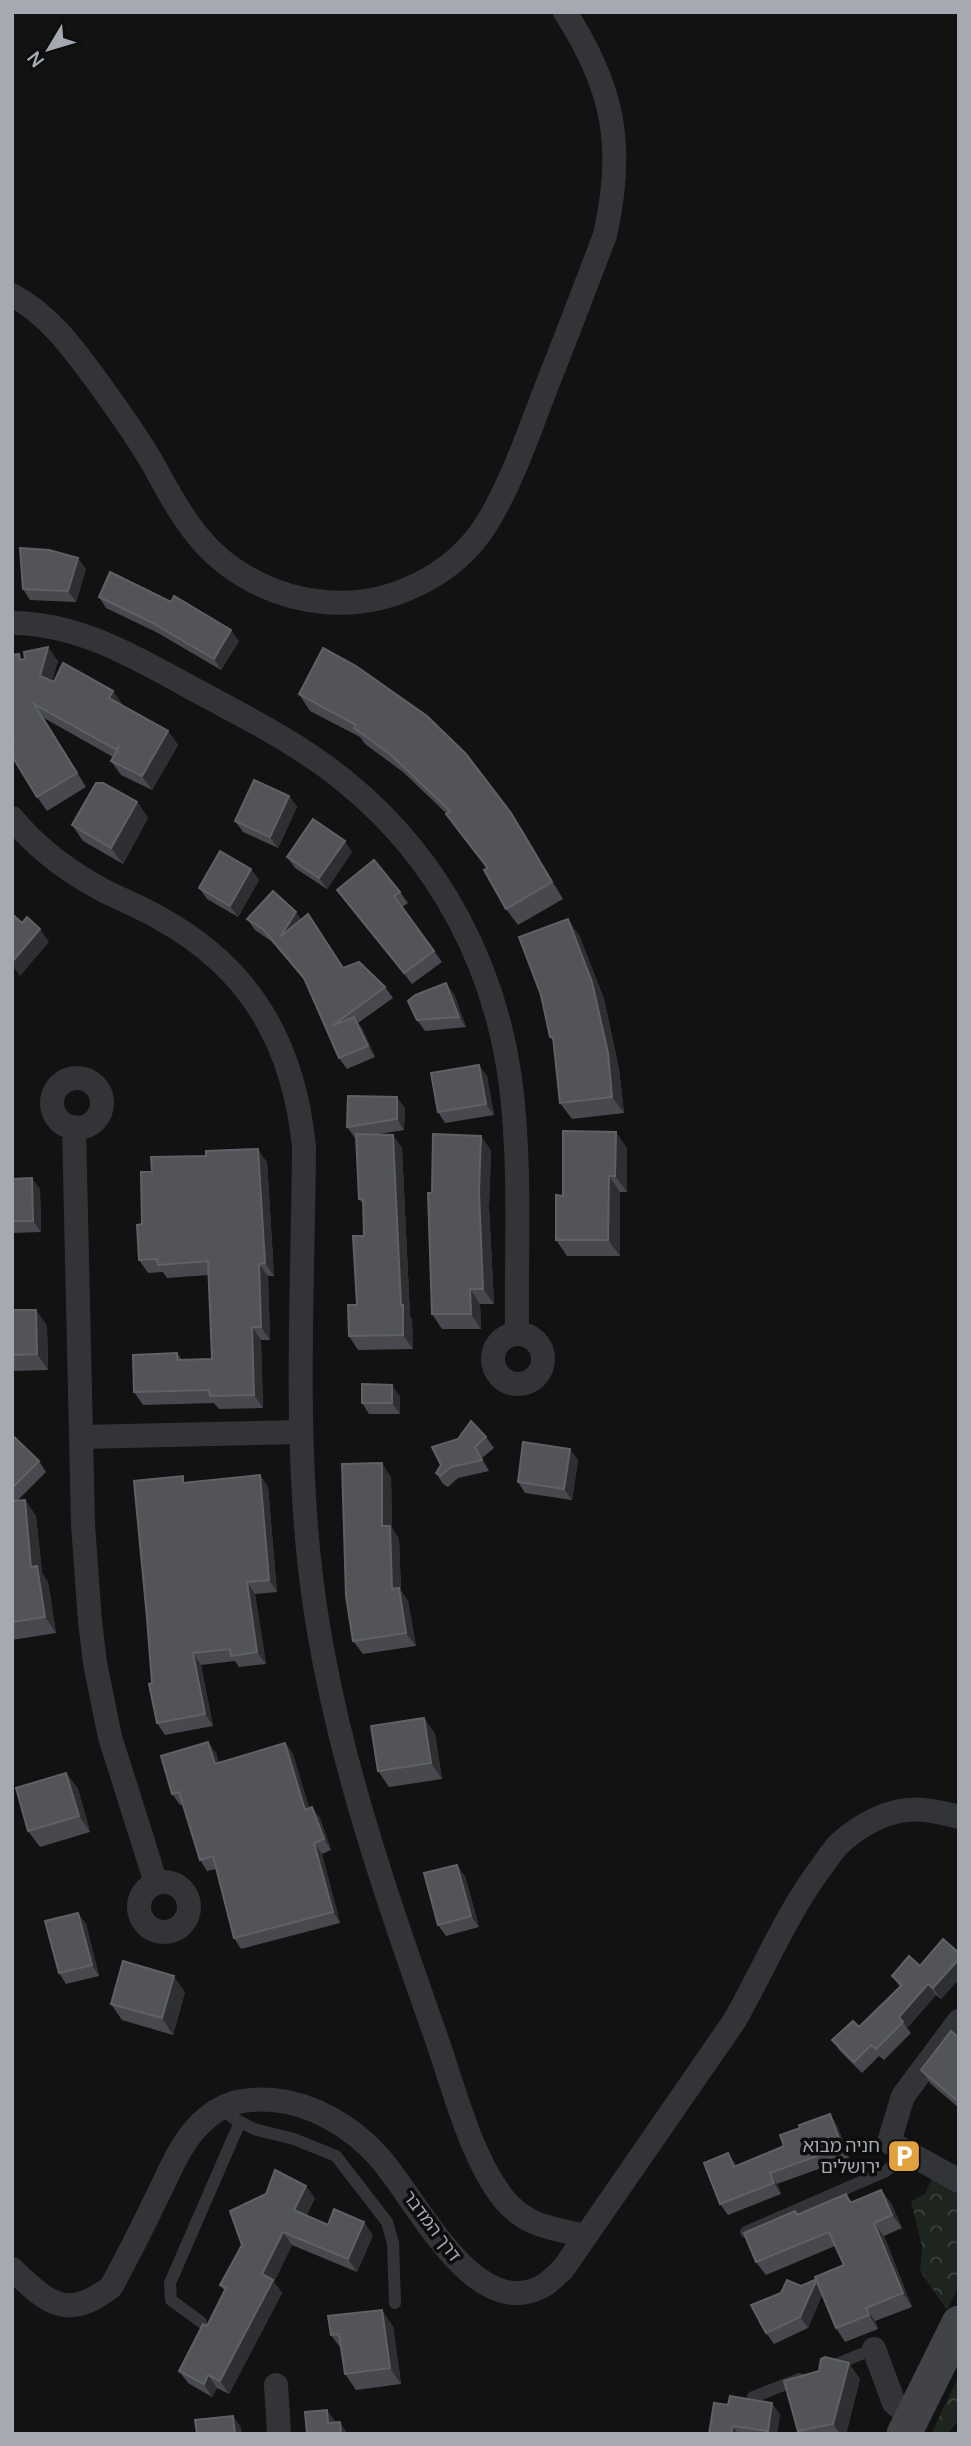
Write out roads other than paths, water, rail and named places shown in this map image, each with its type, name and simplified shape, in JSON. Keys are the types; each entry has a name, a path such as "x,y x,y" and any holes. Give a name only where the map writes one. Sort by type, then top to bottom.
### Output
{"street":[{"path":"12,295 42,316 81,358 143,447 197,536 229,566 266,588 305,600 331,603 345,604 384,598 422,583 456,559 486,526 509,484 605,235 616,159 612,120 602,82 587,46 565,12"},
{"path":"12,623 53,626 113,647 250,719 301,750 346,783 386,818 419,856 448,898 471,941 490,987 503,1036 515,1139 517,1334"},
{"path":"12,818 44,851 70,871 98,888 160,918 214,956 255,1001 284,1055 301,1115 304,1147 301,1432 304,1507 314,1600 341,1738 381,1875 454,2087 488,2176 505,2200 531,2223 586,2235"},
{"path":"74,1127 85,1576 95,1663 120,1772 156,1883"},
{"path":"81,1437 301,1432"},
{"name":"דרך המדבר","path":"12,2269 48,2301 74,2307 95,2300 111,2287 176,2159 199,2125 230,2115 247,2098 288,2101 348,2128 378,2156 459,2264 485,2284 502,2292 524,2293 544,2286 563,2269 735,2020 760,1977 787,1921 813,1878 839,1844 872,1820 901,1810 936,1811 959,1817"},
{"path":"959,2021 903,2096 899,2147 959,2181"},
{"path":"874,2349 894,2403 910,2422 959,2323"},
{"path":"276,2385 279,2434"}],"lane":[{"path":"201,2322 171,2300 170,2283 230,2115 254,2129 319,2147 336,2156 387,2222 393,2243 395,2303"},
{"path":"746,2232 886,2171 899,2147"},
{"path":"753,2397 874,2349"}],"place":[{"name":"חניה מבוא ירושלים","path":"904,2156"}]}
